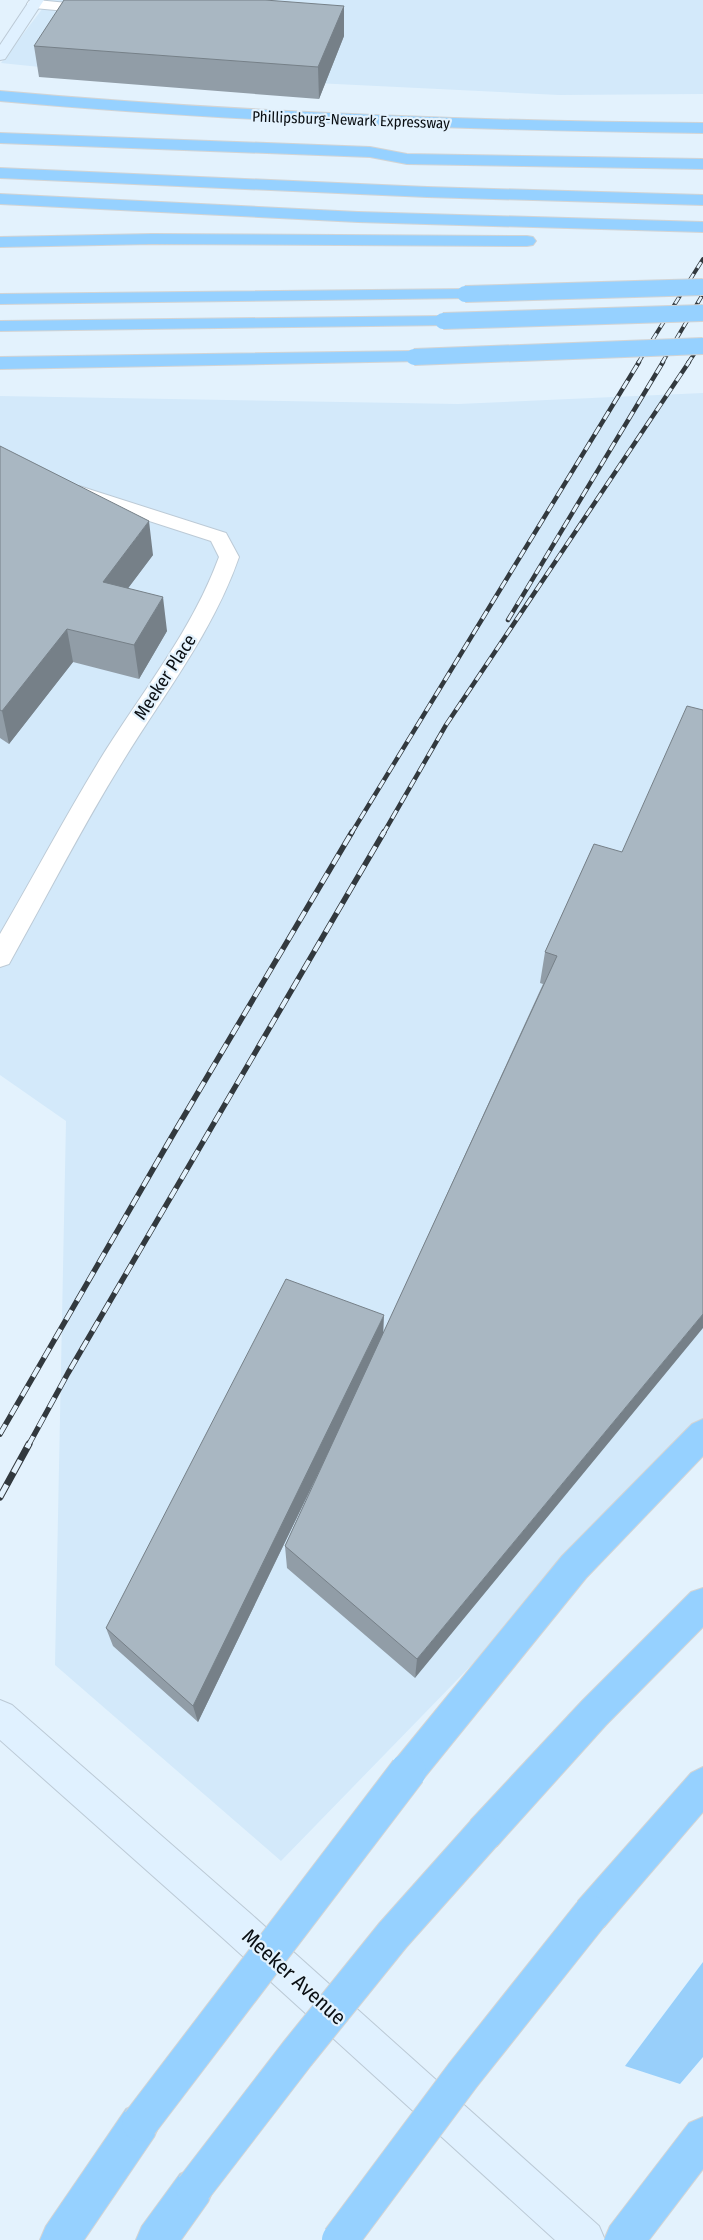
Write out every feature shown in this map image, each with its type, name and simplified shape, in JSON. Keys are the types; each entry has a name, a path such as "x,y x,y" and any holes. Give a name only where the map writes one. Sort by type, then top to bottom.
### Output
{"highway":[{"name":"Phillipsburg-Newark Expressway","path":"0,96 146,109 355,121 703,128"},
{"path":"0,138 370,152 407,158 703,151"},
{"path":"550,156 703,164"},
{"path":"0,172 518,195 703,200"},
{"path":"0,199 233,212 494,222 703,227"},
{"path":"0,242 134,239 539,241"},
{"path":"606,241 703,240"},
{"path":"0,299 465,294 703,287"},
{"path":"0,326 443,321 703,313"},
{"path":"0,363 414,357 703,346"},
{"path":"60,2240 140,2123 408,1770 574,1567 703,1434"},
{"path":"156,2240 297,2054 393,1935 594,1713 703,1604"},
{"path":"340,2240 413,2139 500,2025 591,1914 703,1785"},
{"path":"624,2240 703,2137"}],"main road":[{"path":"0,56 36,2"},
{"name":"Meeker Avenue","path":"0,1717 238,1927 585,2240"}],"lane":[{"path":"36,2 111,11"},
{"name":"Meeker Place","path":"0,957 113,759 186,648 219,588 229,557 219,537 61,487"},
{"path":"0,957 2,965 0,973"}],"shaded area":[{"path":"49,0 703,0 703,94 559,95 89,72 1,63"},
{"path":"703,393 703,1427 281,1861 55,1665 66,1121 0,1075 0,396 458,404"},
{"path":"703,1962 703,2057 680,2084 625,2066"}],"building":[{"path":"64,0 265,0 344,6 318,67 34,46"},
{"path":"0,446 149,521 103,582 163,597 134,645 67,629 2,711 0,710"},
{"path":"687,706 703,710 703,1314 417,1659 285,1546 557,956 545,952 594,844 622,852"},
{"path":"286,1279 384,1315 193,1706 106,1628"}],"railway":[{"path":"638,363 703,259"},
{"path":"662,363 703,294"},
{"path":"688,363 703,341"},
{"path":"351,834 639,362"},
{"path":"508,620 663,362"},
{"path":"383,834 446,725 689,362"},
{"path":"0,1434 171,1138 352,832"},
{"path":"28,1446 68,1373 384,832"},
{"path":"0,1497 29,1444"}]}
